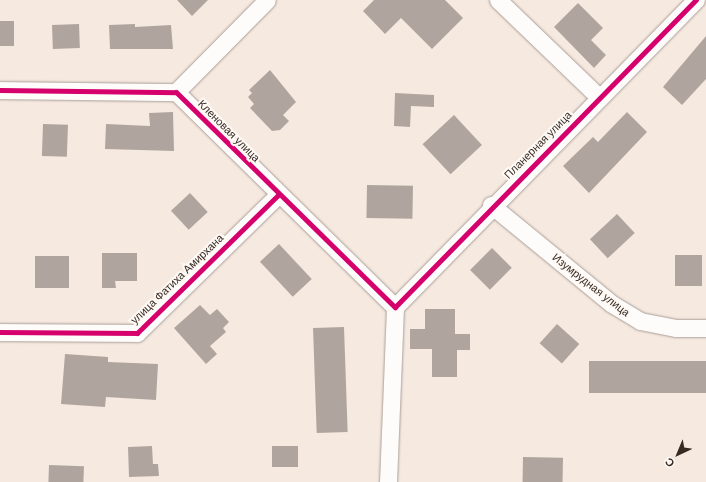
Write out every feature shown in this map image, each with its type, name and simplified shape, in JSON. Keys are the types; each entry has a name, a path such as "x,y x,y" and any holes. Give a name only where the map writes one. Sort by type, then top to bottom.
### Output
{"street":[{"path":"0,90 176,92 267,0"},
{"path":"498,0 600,98"},
{"name":"Планерная улица","path":"395,307 492,205 696,0"},
{"name":"Кленовая улица","path":"176,92 278,195 395,307"},
{"name":"улица Фатиха Амирхана","path":"0,332 138,333 278,195"},
{"name":"Изумрудная улица","path":"492,205 612,304 640,322 676,328 706,328"},
{"path":"388,482 395,307"}],"building":[{"path":"177,0 208,0 192,16"},
{"path":"374,0 445,0 463,18 432,49 401,18 385,34 363,11"},
{"path":"578,3 603,28 591,40 606,55 594,68 554,27"},
{"path":"0,21 14,21 14,46 0,46"},
{"path":"79,24 80,48 53,49 52,25"},
{"path":"135,24 135,27 171,25 173,49 110,49 109,25"},
{"path":"706,36 706,79 682,105 663,87"},
{"path":"270,70 296,102 283,115 289,121 280,130 272,131 250,108 254,104 248,97 252,93 249,90"},
{"path":"395,93 434,95 434,107 411,106 410,127 394,126"},
{"path":"173,112 174,151 105,149 106,124 150,126 149,113"},
{"path":"627,112 647,132 589,193 563,166 593,137 598,142"},
{"path":"454,115 482,145 451,174 423,144"},
{"path":"43,124 68,125 67,157 42,156"},
{"path":"367,185 413,186 412,219 366,218"},
{"path":"190,193 208,212 189,230 171,211"},
{"path":"617,214 635,233 608,258 590,239"},
{"path":"279,244 312,279 293,297 260,262"},
{"path":"492,248 512,268 490,290 470,270"},
{"path":"102,253 137,253 137,281 115,281 116,288 102,288"},
{"path":"675,255 702,255 702,286 675,286"},
{"path":"35,256 69,256 69,288 35,288"},
{"path":"200,305 210,315 217,309 229,322 223,328 226,332 210,346 217,354 206,364 174,328"},
{"path":"425,309 455,309 455,334 470,334 470,350 457,350 457,377 432,377 432,349 410,349 410,329 425,329"},
{"path":"557,324 579,344 562,363 540,343"},
{"path":"344,327 348,432 317,433 313,328"},
{"path":"65,354 108,357 108,362 158,364 156,400 106,397 105,407 61,404"},
{"path":"589,361 706,361 706,393 589,393"},
{"path":"152,446 153,464 158,464 159,476 129,477 128,447"},
{"path":"272,446 298,446 298,467 272,467"},
{"path":"523,457 563,458 563,482 523,482"},
{"path":"49,465 84,466 83,482 48,482"}],"cycle path":[{"path":"0,90 176,92 395,307 696,0"},
{"path":"0,332 137,333 278,195"}]}
